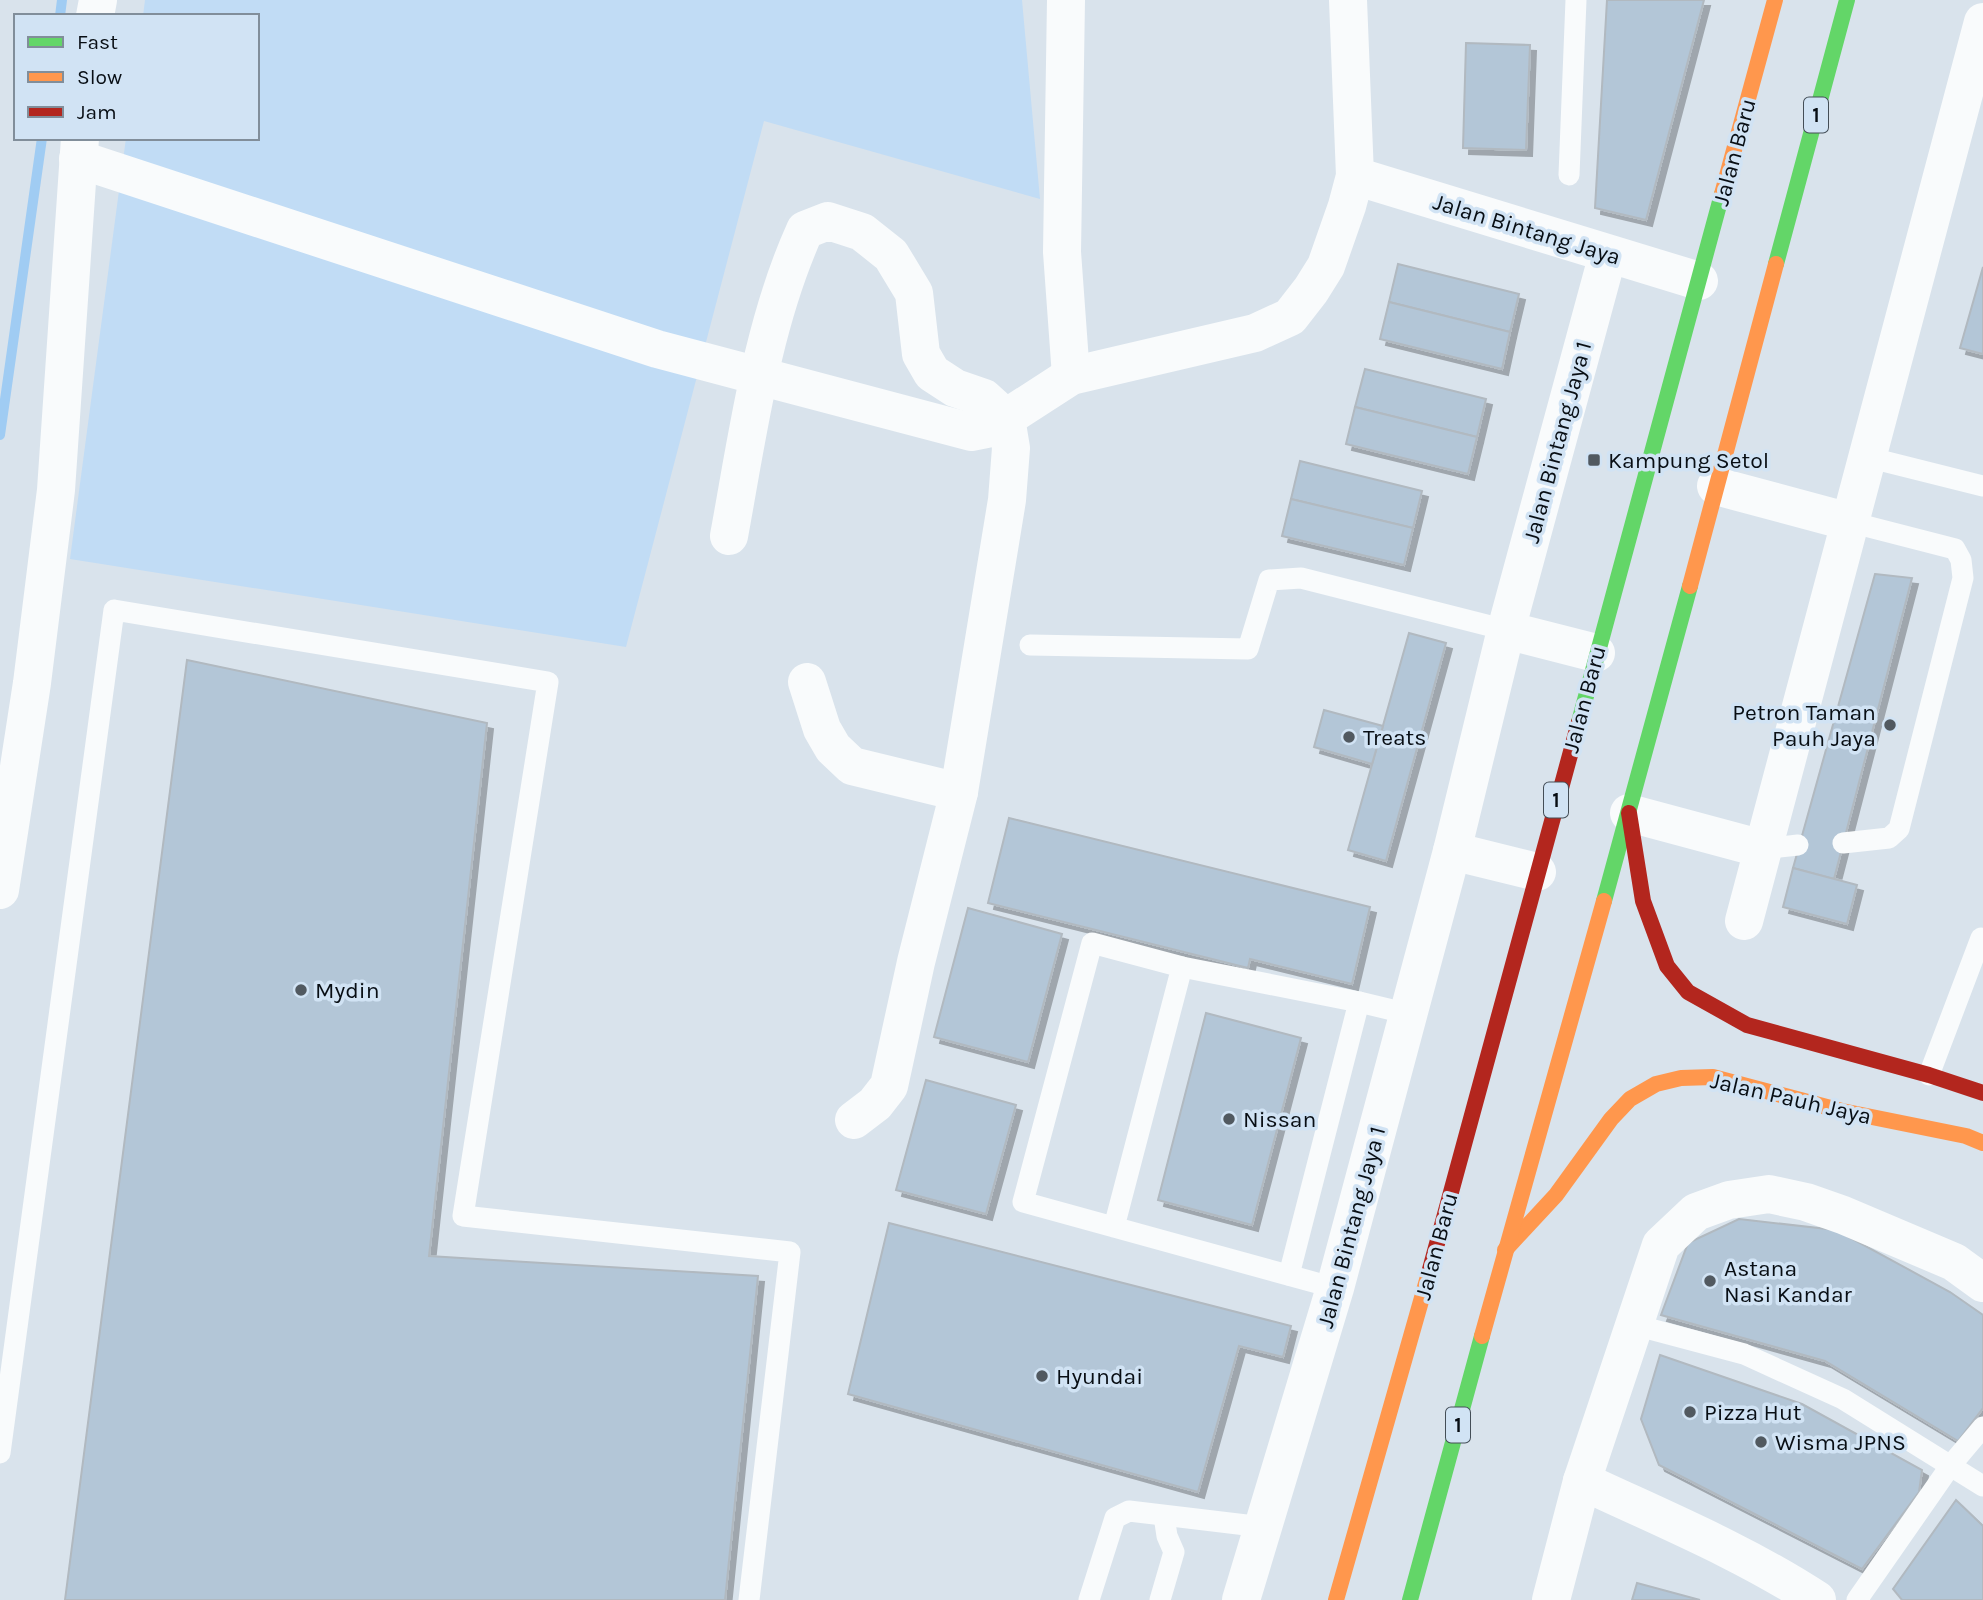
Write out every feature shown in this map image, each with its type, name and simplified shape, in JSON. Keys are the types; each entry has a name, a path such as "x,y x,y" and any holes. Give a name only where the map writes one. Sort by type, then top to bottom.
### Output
{"main road":[{"name":"Jalan Baru","path":"1336,1600 1425,1287 1775,0"},
{"name":"1","path":"1410,1600 1505,1250 1629,813 1847,0"},
{"path":"1629,813 1647,914 1667,966 1688,992 1747,1025 1929,1074 1983,1093"},
{"name":"Jalan Pauh Jaya","path":"1505,1250 1556,1195 1611,1119 1630,1099 1656,1084 1681,1078 1713,1076 1842,1111 1966,1136 1983,1143"}],"street":[{"path":"1066,0 1062,252 1071,376"},
{"path":"0,890 32,683 56,490 79,148 657,349 971,432 986,429 1006,418 1071,376 1255,333 1290,317 1326,266 1348,206 1354,176 1349,0"},
{"path":"1744,921 1781,847 1850,522 1983,22"},
{"name":"Jalan Bintang Jaya","path":"1354,176 1699,281"},
{"path":"729,536 759,376 789,266 805,230 828,221 862,232 891,255 914,293 921,354 932,373 955,388 984,398 1006,418 1011,448 1007,500 959,792 916,962 889,1086 875,1104 854,1120"},
{"name":"Jalan Bintang Jaya 1","path":"1241,1600 1335,1288 1452,851 1506,629 1608,254"},
{"path":"1716,486 1850,522"},
{"path":"1506,629 1596,653"},
{"path":"807,682 822,729 833,748 852,766 959,792"},
{"path":"1629,813 1781,847"},
{"path":"1452,851 1537,872"},
{"path":"1551,1600 1582,1480 1661,1245 1696,1212 1729,1200 1769,1194 1806,1202 1843,1214 1954,1262 1983,1283"},
{"path":"1582,1480 1740,1556 1799,1595"}],"lane":[{"path":"1569,175 1576,0"},
{"path":"1867,457 1983,486"},
{"path":"1843,843 1889,838 1899,829 1963,578 1961,560 1955,549 1850,522"},
{"path":"1030,645 1248,649 1269,580 1301,578 1506,629"},
{"path":"0,1453 114,610 548,682 463,1216 790,1252 749,1600"},
{"path":"1929,1074 1981,938"},
{"path":"1335,1288 1023,1202 1092,943 1182,967 1409,1014"},
{"path":"1114,1227 1182,967"},
{"path":"1289,1275 1359,1002"},
{"path":"1635,1325 1744,1354 1843,1399 1983,1486"},
{"path":"1857,1600 1951,1465 1983,1427"},
{"path":"1089,1600 1115,1518 1129,1511 1262,1527"},
{"path":"1160,1600 1174,1552 1167,1536 1164,1516"}],"shaded area":[{"path":"145,0 1022,0 1040,199 764,121 626,647 70,559 126,140 259,140 259,14 143,14"}],"building":[{"path":"1607,0 1704,0 1646,220 1595,208"},
{"path":"1466,43 1530,45 1526,150 1463,148"},
{"path":"1398,264 1519,294 1510,332 1389,302"},
{"path":"1983,267 1983,354 1960,348"},
{"path":"1389,302 1510,332 1502,369 1380,339"},
{"path":"1365,369 1486,399 1477,437 1355,407"},
{"path":"1355,407 1477,437 1468,474 1346,444"},
{"path":"1300,461 1422,491 1413,528 1291,499"},
{"path":"1291,499 1413,528 1404,565 1282,536"},
{"path":"1875,574 1912,578 1834,879 1793,868"},
{"path":"1409,633 1446,643 1386,861 1348,850"},
{"name":"Mydin","path":"187,660 487,723 429,1256 758,1276 725,1600 65,1600"},
{"name":"Treats","path":"1324,710 1383,726 1372,764 1314,747"},
{"path":"1009,818 1370,907 1352,984 1250,959 1248,968 988,903"},
{"path":"1793,868 1857,885 1847,924 1783,907"},
{"path":"968,908 1062,934 1028,1062 934,1037"},
{"name":"Nissan","path":"1206,1013 1301,1038 1252,1225 1158,1200"},
{"path":"926,1080 1016,1105 986,1214 896,1190"},
{"path":"1739,1219 1836,1230 1950,1292 1983,1315 1983,1408 1958,1441 1825,1361 1661,1315 1688,1243"},
{"name":"Hyundai","path":"889,1223 1291,1326 1283,1357 1239,1346 1198,1492 848,1394"},
{"name":"Wisma JPNS","path":"1660,1355 1802,1404 1922,1470 1919,1492 1862,1569 1659,1465 1641,1419"},
{"path":"1956,1500 1983,1526 1983,1600 1902,1600 1893,1589"},
{"path":"1637,1583 1700,1600 1632,1600"}],"waterway":[{"path":"60,14 62,0"},
{"path":"0,435 42,140"}],"traffic: fast":[{"path":"1776,264 1847,0"},
{"path":"1579,722 1722,194"},
{"path":"1604,901 1690,586"},
{"path":"1410,1600 1482,1336"}],"traffic: slow":[{"path":"1722,194 1775,0"},
{"path":"1690,586 1776,264"},
{"path":"1482,1336 1604,901"},
{"path":"1505,1250 1556,1195 1611,1119 1630,1099 1656,1084 1681,1078 1713,1077 1842,1111 1966,1136 1983,1143"},
{"path":"1336,1600 1429,1273"}],"traffic: jam":[{"path":"1429,1273 1579,722"},
{"path":"1629,813 1643,901 1667,966 1688,992 1747,1025 1929,1075 1983,1093"}],"place":[{"name":"Kampung Setol","path":"1594,460"},
{"name":"Petron Taman Pauh Jaya","path":"1890,725"},
{"name":"Treats","path":"1349,737"},
{"name":"Mydin","path":"301,990"},
{"name":"Nissan","path":"1229,1119"},
{"name":"Astana Nasi Kandar","path":"1710,1281"},
{"name":"Hyundai","path":"1042,1376"},
{"name":"Pizza Hut","path":"1690,1412"},
{"name":"Wisma JPNS","path":"1761,1442"}]}
